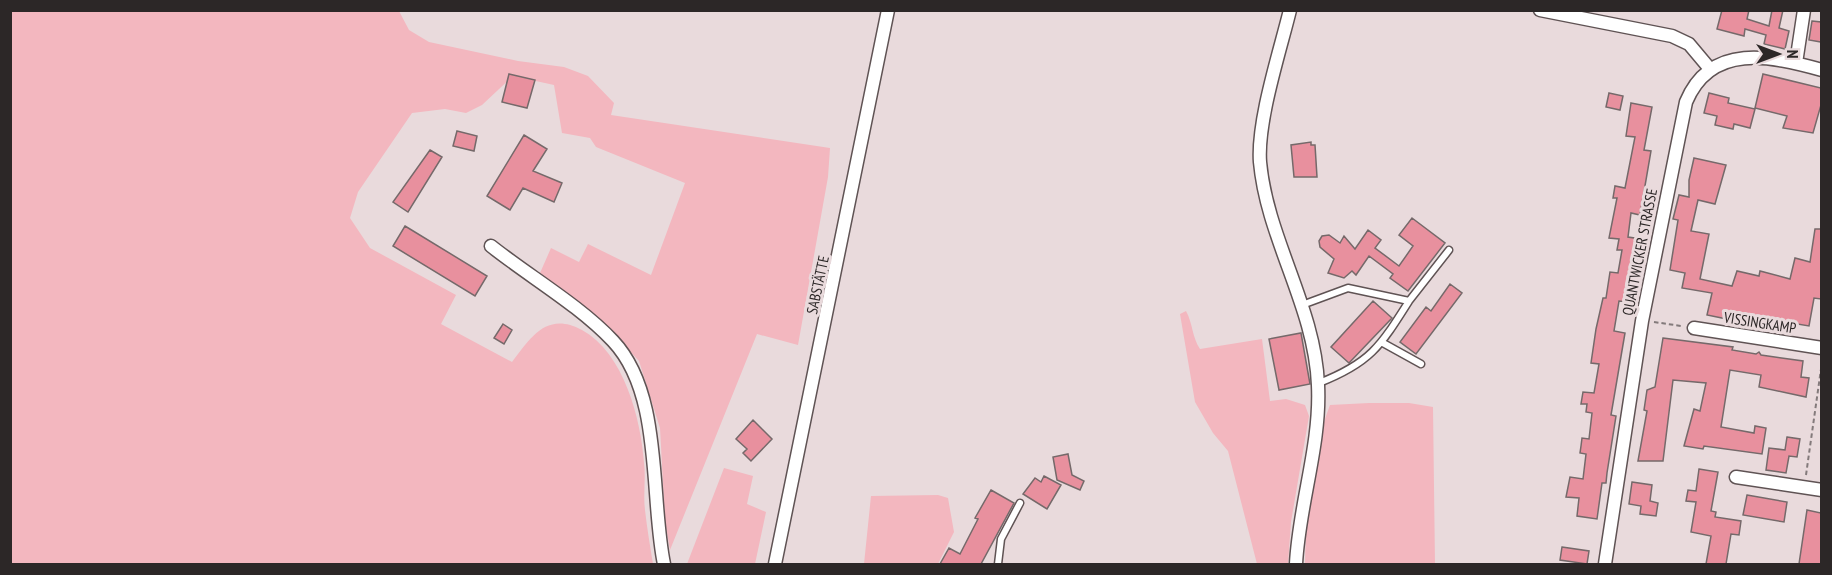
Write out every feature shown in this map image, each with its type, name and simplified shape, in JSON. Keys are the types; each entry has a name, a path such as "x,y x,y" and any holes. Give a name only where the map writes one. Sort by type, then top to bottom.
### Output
{"street":[{"name":"SABSTÄTTE","path":"775,564 888,10"},
{"path":"1290,10 1266,106 1260,159 1266,197 1310,331 1318,383 1318,413 1298,536 1296,564"},
{"path":"1540,10 1672,36 1695,49 1710,69"},
{"path":"1796,63 1804,10"},
{"name":"QUANTWICKER STRASSE","path":"1605,564 1642,321 1686,102 1692,86 1710,69 1739,59 1764,58 1821,70"},
{"path":"491,246 614,341 632,368 641,395 649,434 656,516 664,564"},
{"name":"VISSINGKAMP","path":"1694,328 1821,348"},
{"path":"1736,477 1821,490"}],"lane":[{"path":"1318,383 1351,371 1383,343 1409,301 1449,250"},
{"path":"1302,305 1348,288 1409,301"},
{"path":"1383,343 1421,364"},
{"path":"998,564 1001,539 1020,503"}],"path":[{"path":"1642,321 1694,328"},
{"path":"1805,486 1821,362"}],"shaded area":[{"path":"10,11 399,11 409,30 429,42 518,61 564,67 588,76 614,103 611,115 830,148 828,177 798,345 757,334 670,550 665,521 660,428 639,361 603,323 540,273 551,248 579,262 588,244 651,275 685,183 596,147 590,138 562,133 554,85 513,76 482,105 466,113 445,109 412,113 358,192 350,218 370,248 456,295 441,324 512,362 533,336 549,325 559,323 582,330 609,354 628,389 639,427 645,469 645,510 653,564 11,564"},
{"path":"1186,311 1200,349 1262,339 1270,401 1286,399 1305,405 1309,416 1291,522 1288,564 1257,564 1228,451 1213,433 1195,402 1180,314"},
{"path":"1409,403 1433,407 1435,564 1305,564 1314,463 1330,405"},
{"path":"724,468 753,476 747,504 766,512 755,564 687,564"},
{"path":"938,495 948,498 954,532 938,564 864,564 871,496"}],"building":[{"path":"1722,10 1749,10 1747,19 1769,26 1772,10 1783,10 1779,28 1789,31 1785,49 1764,44 1766,35 1745,29 1744,36 1717,29"},
{"path":"1812,21 1821,22 1821,42 1809,40"},
{"path":"509,74 535,80 527,108 502,102"},
{"path":"1763,74 1821,88 1821,105 1813,133 1783,128 1787,116 1755,108"},
{"path":"1609,93 1623,96 1620,110 1606,107"},
{"path":"1709,93 1729,98 1728,103 1755,109 1750,128 1734,124 1733,129 1715,125 1717,116 1704,113"},
{"path":"1631,103 1652,107 1644,150 1651,151 1640,215 1631,213 1628,237 1641,239 1640,246 1643,250 1639,253 1638,260 1634,260 1628,302 1619,301 1614,331 1625,333 1611,415 1616,416 1606,483 1602,483 1597,519 1577,516 1579,498 1566,497 1570,477 1583,479 1586,454 1580,453 1582,438 1589,439 1592,413 1586,412 1587,404 1581,404 1583,392 1594,393 1599,364 1591,363 1596,329 1603,298 1606,298 1610,272 1618,273 1622,250 1617,250 1619,239 1609,238 1617,198 1613,198 1615,186 1625,188 1635,137 1626,136"},
{"path":"457,131 477,136 474,151 453,146"},
{"path":"524,135 547,149 533,171 562,183 554,202 523,188 510,210 487,196"},
{"path":"1311,142 1311,145 1315,145 1317,177 1294,177 1291,145"},
{"path":"430,150 442,157 408,212 393,202"},
{"path":"1694,158 1726,165 1715,204 1698,200 1691,231 1709,234 1700,279 1732,286 1737,271 1759,276 1760,271 1790,279 1795,258 1810,262 1815,229 1821,229 1821,299 1814,298 1809,326 1774,320 1773,324 1728,313 1727,319 1707,315 1712,293 1682,288 1685,273 1670,270 1678,220 1673,219 1679,195 1689,197 1689,180"},
{"path":"1412,218 1445,243 1408,291 1390,278 1393,274 1369,256 1356,275 1352,271 1344,278 1328,273 1334,259 1320,247 1319,241 1322,236 1329,235 1340,243 1344,236 1355,249 1368,230 1381,240 1375,248 1399,266 1413,246 1399,235"},
{"path":"405,226 487,276 475,296 393,246"},
{"path":"1450,284 1462,293 1416,354 1400,342 1426,307 1431,311"},
{"path":"1373,301 1392,318 1349,363 1331,347"},
{"path":"503,324 512,330 504,344 494,338"},
{"path":"1301,333 1310,384 1279,390 1269,339"},
{"path":"1663,338 1733,347 1732,350 1756,354 1759,352 1761,355 1803,361 1801,377 1809,378 1806,397 1759,387 1761,375 1730,370 1721,427 1754,433 1755,426 1766,428 1762,454 1704,446 1703,449 1684,446 1694,409 1700,411 1706,383 1673,380 1663,461 1638,461 1647,411 1644,410 1647,390 1655,387"},
{"path":"753,420 772,439 751,461 743,453 747,449 736,439"},
{"path":"1787,437 1800,439 1797,457 1789,456 1786,473 1766,470 1769,448 1785,450"},
{"path":"1068,454 1072,475 1084,481 1080,490 1057,480 1053,457"},
{"path":"1699,469 1718,472 1711,511 1716,512 1715,517 1741,521 1739,535 1731,534 1726,564 1706,564 1711,536 1691,532 1696,502 1686,501 1688,490 1696,491"},
{"path":"1044,476 1061,485 1047,509 1023,494 1035,478 1041,482"},
{"path":"1632,482 1652,485 1650,501 1658,503 1656,516 1640,514 1641,506 1629,504"},
{"path":"991,490 1014,503 981,564 940,564 949,548 960,554 978,519 975,518"},
{"path":"1747,495 1787,502 1784,522 1743,515"},
{"path":"1807,510 1821,513 1821,564 1799,564"},
{"path":"1562,547 1589,551 1587,564 1560,560"}]}
